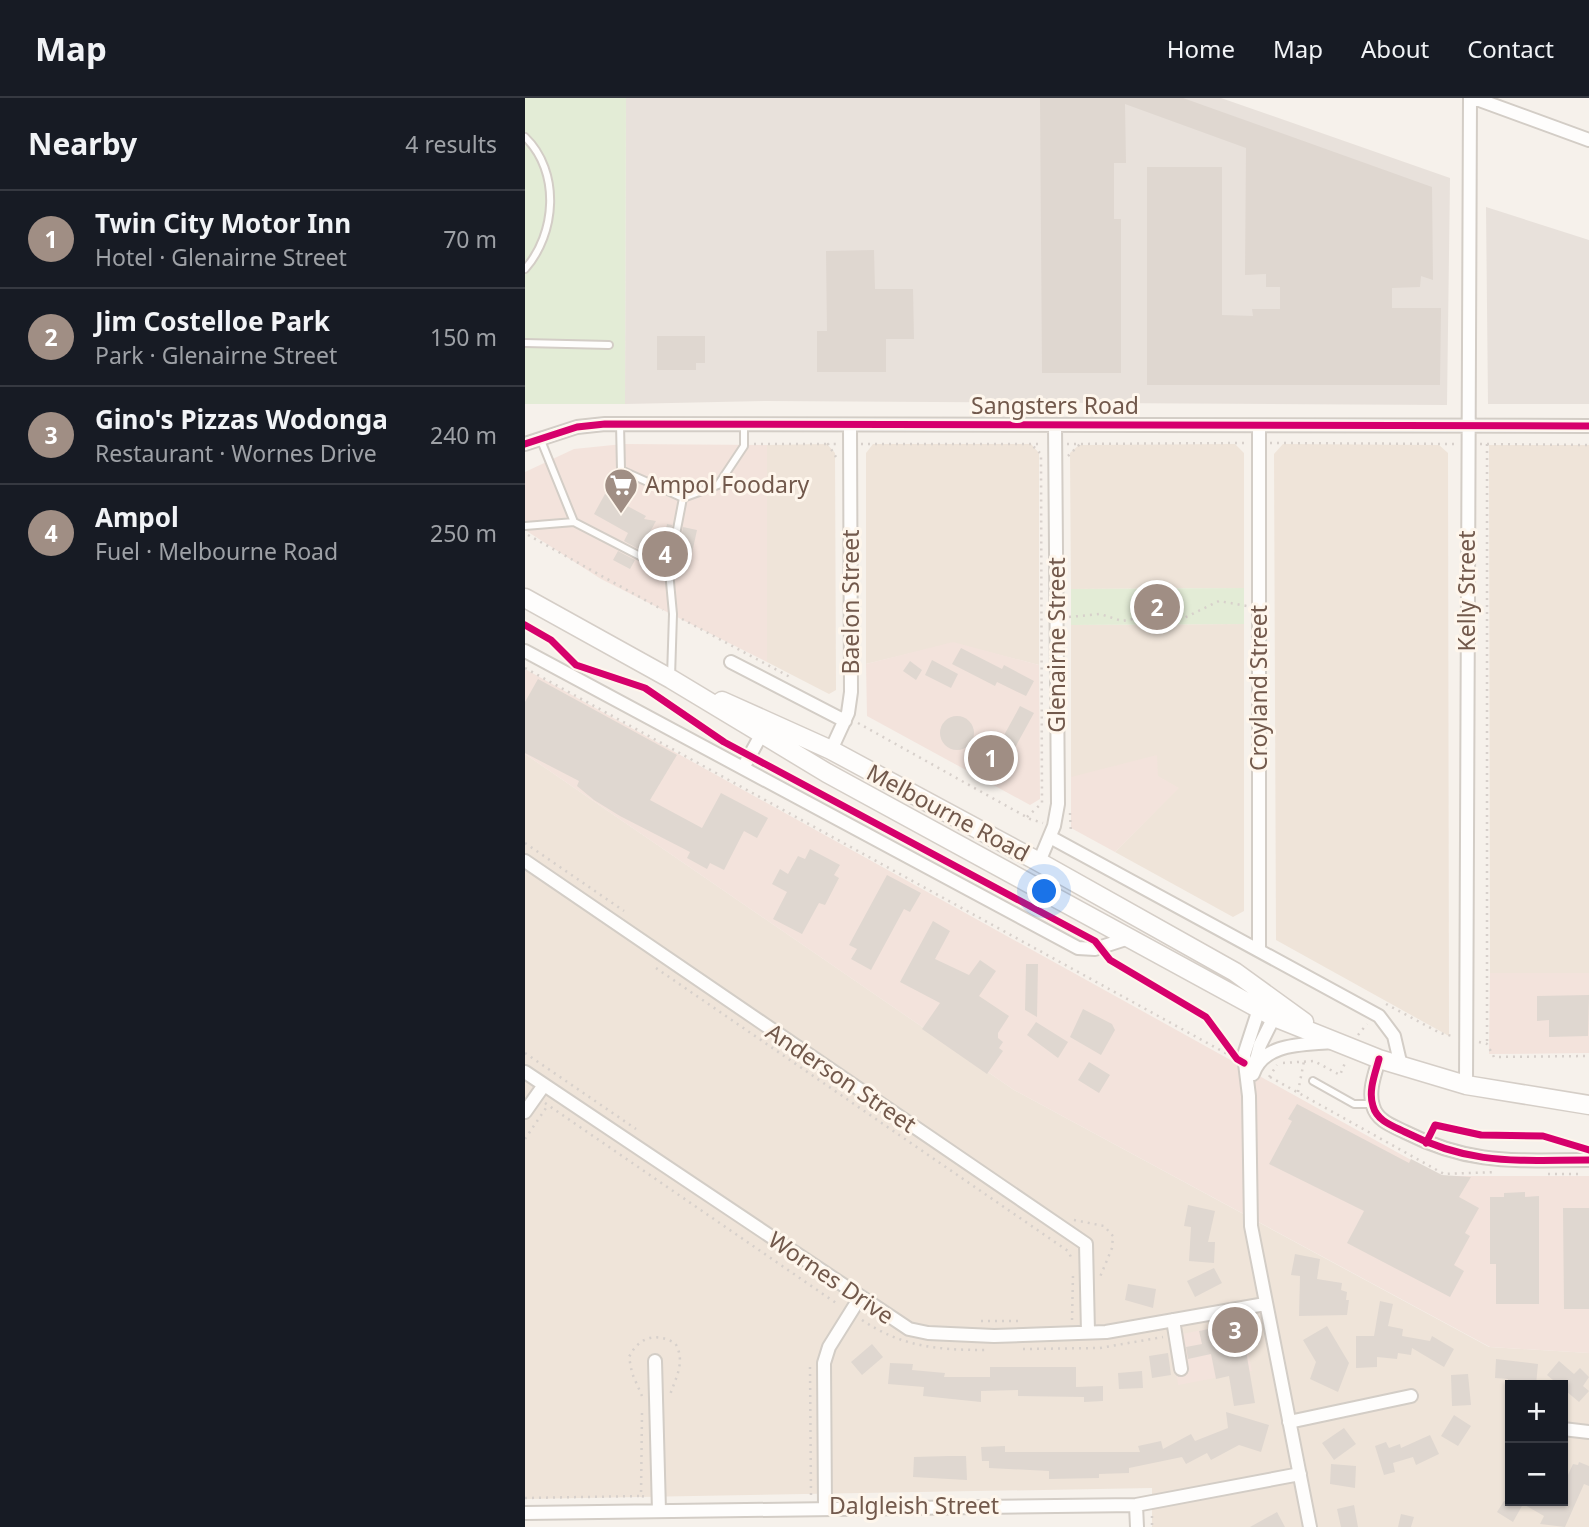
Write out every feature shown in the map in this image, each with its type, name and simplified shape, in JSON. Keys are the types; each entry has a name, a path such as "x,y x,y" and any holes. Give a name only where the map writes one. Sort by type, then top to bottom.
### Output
{"main road":[{"name":"Melbourne Road","path":"525,598 671,679 827,774 1122,934 1329,1038 1379,1059 1466,1085 1589,1105"},
{"name":"Melbourne Road","path":"671,679 831,750 1039,862 1223,965 1270,1009"},
{"name":"Baelon Street","path":"827,774 831,750"},
{"path":"1122,934 1125,912"}],"street":[{"path":"1472,98 1589,140"},
{"name":"Kelly Street","path":"1466,1085 1472,98"},
{"name":"Sangsters Road","path":"525,444 577,427 620,424 1589,426"},
{"name":"Glenairne Street","path":"1039,862 1050,837 1058,804 1055,425"},
{"name":"Baelon Street","path":"831,750 845,721 851,678 850,426"},
{"name":"Croyland Street","path":"1259,426 1259,950"},
{"path":"525,651 1078,948 1095,949 1122,934"},
{"path":"731,662 845,721"},
{"path":"743,768 761,735"},
{"name":"Melbourne Road","path":"1050,837 1379,1016 1394,1036 1401,1066"},
{"name":"Anderson Street","path":"525,861 1086,1244 1088,1326"},
{"path":"1249,1096 1270,1009"},
{"path":"1270,1009 1244,1052 1249,1096 1251,1226 1310,1527"},
{"path":"1253,1074 1261,1059 1271,1052 1329,1038"},
{"path":"1379,1059 1372,1085 1372,1104 1384,1122 1457,1154 1498,1160 1589,1160"},
{"name":"Wornes Drive","path":"525,1072 540,1090 909,1329 928,1333 994,1336 1088,1326 1128,1330 1265,1304"},
{"path":"525,1112 540,1090"},
{"path":"825,1507 824,1363 829,1347 859,1299"},
{"path":"1173,1320 1181,1369"},
{"path":"655,1361 659,1511"},
{"path":"1289,1422 1411,1396"},
{"path":"1568,1430 1589,1432"},
{"name":"Dalgleish Street","path":"525,1513 1136,1504 1300,1474"},
{"path":"1136,1504 1137,1527"}],"lane":[{"path":"525,137 540,159 550,195 543,244 525,269"},
{"path":"525,343 609,345"},
{"path":"620,424 621,470 683,498 718,485 744,444 744,426"},
{"path":"540,437 552,462 573,522"},
{"path":"671,679 673,614 669,571 683,498"},
{"path":"525,527 573,522 669,571"},
{"path":"1313,1082 1354,1104 1372,1104"}],"path":[{"path":"744,444 1589,445"},
{"path":"828,444 836,453 836,467"},
{"path":"1027,817 1042,803 1041,454 1031,444"},
{"path":"1487,444 1487,1044"},
{"path":"1069,617 1100,614 1122,621 1160,614 1184,618 1219,601 1259,606"},
{"path":"525,668 1237,1059"},
{"path":"650,963 1068,1251 1073,1261 1072,1320 1088,1326"},
{"path":"1223,1039 1237,1059"},
{"path":"525,1053 637,1130"},
{"path":"1298,1092 1304,1061"},
{"path":"540,1090 548,1105 889,1337 919,1348 996,1350"},
{"path":"525,1139 548,1105"},
{"path":"969,1321 1033,1321"},
{"path":"1022,1349 1100,1348 1174,1334"},
{"path":"641,1496 642,1395 632,1373 629,1357 635,1346 647,1338 669,1339 679,1352 679,1372 670,1394 670,1407"},
{"path":"525,1498 659,1497"},
{"path":"1151,1516 1152,1527"}],"shaded area":[{"path":"626,98 1221,98 1450,178 1447,405 766,401 625,404"},
{"path":"1486,207 1589,240 1589,404 1488,404"},
{"path":"623,444 767,445 767,662 601,579 525,530 525,472 574,449"},
{"path":"827,444 835,453 836,690 829,694 767,662 767,445"},
{"path":"873,444 1031,444 1039,453 1039,665 953,643 866,664 866,453"},
{"path":"1235,444 1244,453 1244,588 1071,589 1070,453 1079,445"},
{"path":"1283,444 1439,445 1448,453 1449,1036 1276,940 1274,454"},
{"path":"1489,445 1589,445 1589,973 1490,973"},
{"path":"1244,624 1244,911 1233,917 1115,852 1178,788 1157,776 1071,777 1071,625"},
{"path":"953,642 1039,665 1040,799 1030,805 867,716 866,664"},
{"path":"525,669 1440,1176 1589,1176 1589,1353 1490,1347 1014,1090 525,754"},
{"path":"525,754 1014,1090 1489,1347 1589,1353 1589,1527 1152,1527 1152,1488 525,1499"},
{"path":"1157,755 1158,776 1179,788 1115,852 1071,828 1071,777"},
{"path":"1490,973 1589,973 1589,1053 1489,1054"},
{"path":"1242,1322 1252,1371 1178,1385 1176,1372 1188,1370 1182,1334"}],"green space":[{"path":"525,98 626,98 625,404 525,404"},
{"path":"1244,588 1244,624 1071,625 1071,589"}],"building":[{"path":"1040,98 1183,98 1432,187 1433,280 1421,276 1420,287 1392,288 1392,308 1441,308 1440,385 1147,385 1147,167 1222,167 1222,315 1253,316 1252,309 1280,309 1280,287 1266,287 1266,274 1245,275 1246,148 1125,104 1126,163 1114,163 1114,219 1121,219 1121,373 1042,373"},
{"path":"874,250 875,289 913,289 914,339 886,339 886,372 817,372 817,331 827,331 826,251"},
{"path":"657,336 705,336 705,363 696,363 696,370 657,370"},
{"name":"Ampol Foodary","path":"605,494 646,516 644,519 656,521 640,550 624,541 628,533 594,514"},
{"path":"667,524 672,525 668,548 662,547"},
{"path":"683,527 697,530 692,553 679,551"},
{"path":"618,551 635,560 630,569 613,560"},
{"path":"961,648 1002,669 1004,665 1034,681 1026,696 997,682 995,686 952,664"},
{"path":"932,660 958,674 951,688 925,675"},
{"path":"910,661 922,670 916,680 903,671"},
{"path":"538,679 677,755 650,800 702,828 721,793 768,818 757,838 744,831 724,870 710,863 707,869 687,858 690,852 594,800 577,786 579,781 525,753 525,702"},
{"path":"1020,706 1034,713 1000,775 986,768"},
{"path":"957,716 969,721 974,733 969,745 957,750 945,745 940,733 945,721"},
{"path":"810,849 840,865 834,875 839,878 825,905 819,903 802,934 773,919 787,892 772,884 780,869 788,874 798,856 805,859"},
{"path":"887,875 921,893 910,912 904,909 871,970 851,959 857,949 849,945"},
{"path":"933,921 950,931 935,959 969,975 980,960 996,971 979,996 1009,1016 998,1033 998,1038 1003,1042 999,1048 1003,1051 987,1074 922,1029 940,1003 900,982"},
{"path":"1026,964 1038,964 1037,1017 1025,1010"},
{"path":"1589,995 1588,1036 1549,1037 1549,1020 1537,1021 1537,996"},
{"path":"1083,1009 1112,1024 1115,1030 1101,1055 1070,1037"},
{"path":"1036,1022 1068,1042 1058,1058 1027,1035"},
{"path":"1089,1062 1110,1075 1099,1093 1078,1080"},
{"path":"1297,1104 1409,1163 1411,1159 1442,1175 1471,1177 1459,1197 1479,1208 1465,1233 1470,1236 1454,1265 1464,1271 1450,1297 1347,1243 1364,1211 1269,1164 1292,1121 1288,1119"},
{"path":"1525,1192 1525,1197 1539,1196 1539,1304 1496,1304 1496,1264 1490,1264 1490,1197"},
{"path":"1188,1205 1215,1211 1208,1242 1215,1242 1214,1263 1189,1261 1191,1227 1184,1226"},
{"path":"1563,1208 1589,1208 1589,1309 1564,1309"},
{"path":"1295,1254 1320,1259 1317,1279 1342,1283 1341,1290 1347,1292 1346,1300 1349,1300 1347,1315 1299,1316 1300,1276 1291,1275"},
{"path":"1214,1268 1222,1283 1195,1297 1187,1281"},
{"path":"1128,1284 1156,1289 1153,1308 1125,1300"},
{"path":"1380,1301 1393,1304 1388,1326 1403,1329 1402,1336 1430,1341 1432,1336 1454,1349 1444,1367 1412,1348 1411,1355 1398,1353 1397,1359 1377,1357 1377,1367 1356,1368 1356,1336 1374,1336"},
{"path":"1241,1322 1255,1403 1234,1406 1229,1376 1216,1379 1211,1354 1188,1359 1186,1347 1202,1344 1199,1331"},
{"path":"1327,1326 1349,1363 1338,1392 1310,1379 1316,1362 1303,1340"},
{"path":"872,1344 883,1357 862,1375 851,1362"},
{"path":"1168,1353 1171,1375 1152,1378 1149,1356"},
{"path":"1496,1359 1538,1364 1536,1380 1495,1378"},
{"path":"1559,1361 1574,1374 1580,1368 1589,1377 1583,1386 1589,1391 1579,1402 1568,1393 1568,1380 1553,1380 1547,1375"},
{"path":"890,1363 913,1364 912,1370 945,1373 944,1377 990,1377 990,1367 1076,1367 1076,1387 1103,1386 1103,1401 1084,1402 1084,1397 1018,1396 1018,1390 981,1391 981,1402 923,1396 924,1387 888,1384"},
{"path":"1142,1371 1143,1388 1119,1389 1118,1373"},
{"path":"1468,1374 1471,1405 1452,1406 1451,1375"},
{"path":"1226,1412 1269,1425 1261,1452 1239,1445 1211,1460 1207,1453 1186,1464 1182,1457 1129,1468 1129,1473 1099,1474 1099,1478 1049,1479 1049,1471 989,1468 989,1461 982,1461 981,1447 1005,1446 1005,1452 1140,1452 1138,1446 1161,1441 1163,1449 1191,1434 1195,1441 1228,1428"},
{"path":"1454,1415 1471,1426 1458,1446 1441,1436"},
{"path":"1344,1428 1356,1444 1334,1460 1322,1443"},
{"path":"1430,1435 1439,1454 1416,1465 1413,1457 1393,1463 1395,1472 1384,1475 1375,1446 1386,1442 1389,1448 1400,1444 1401,1448"},
{"path":"966,1456 967,1480 913,1477 914,1457"},
{"path":"1579,1462 1589,1466 1589,1486 1584,1484 1565,1527 1540,1524 1544,1516 1526,1506 1568,1506 1568,1475 1573,1464 1578,1465"},
{"path":"1331,1464 1356,1466 1355,1488 1330,1484"},
{"path":"1504,1501 1505,1506 1522,1506 1513,1522 1497,1512"},
{"path":"1354,1505 1358,1527 1341,1527 1337,1509"},
{"path":"1277,1512 1285,1527 1250,1527"},
{"path":"1401,1514 1414,1517 1411,1527 1398,1527"}],"cycle path":[{"path":"525,444 577,427 605,424 1589,426"},
{"path":"525,625 551,640 576,665 645,688 724,742 1095,941 1110,960 1206,1017 1237,1059 1244,1063"},
{"path":"1379,1059 1372,1088 1373,1106 1382,1119 1395,1128 1429,1143 1474,1156 1517,1160 1589,1160"},
{"path":"1426,1143 1435,1125 1481,1135 1543,1136 1589,1150"}],"place":[{"name":"Ampol Foodary","path":"621,515"},
{"name":"Ampol","path":"665,554"},
{"name":"Jim Costelloe Park","path":"1157,607"},
{"name":"Twin City Motor Inn","path":"991,758"},
{"name":"Gino's Pizzas Wodonga","path":"1235,1330"}]}
